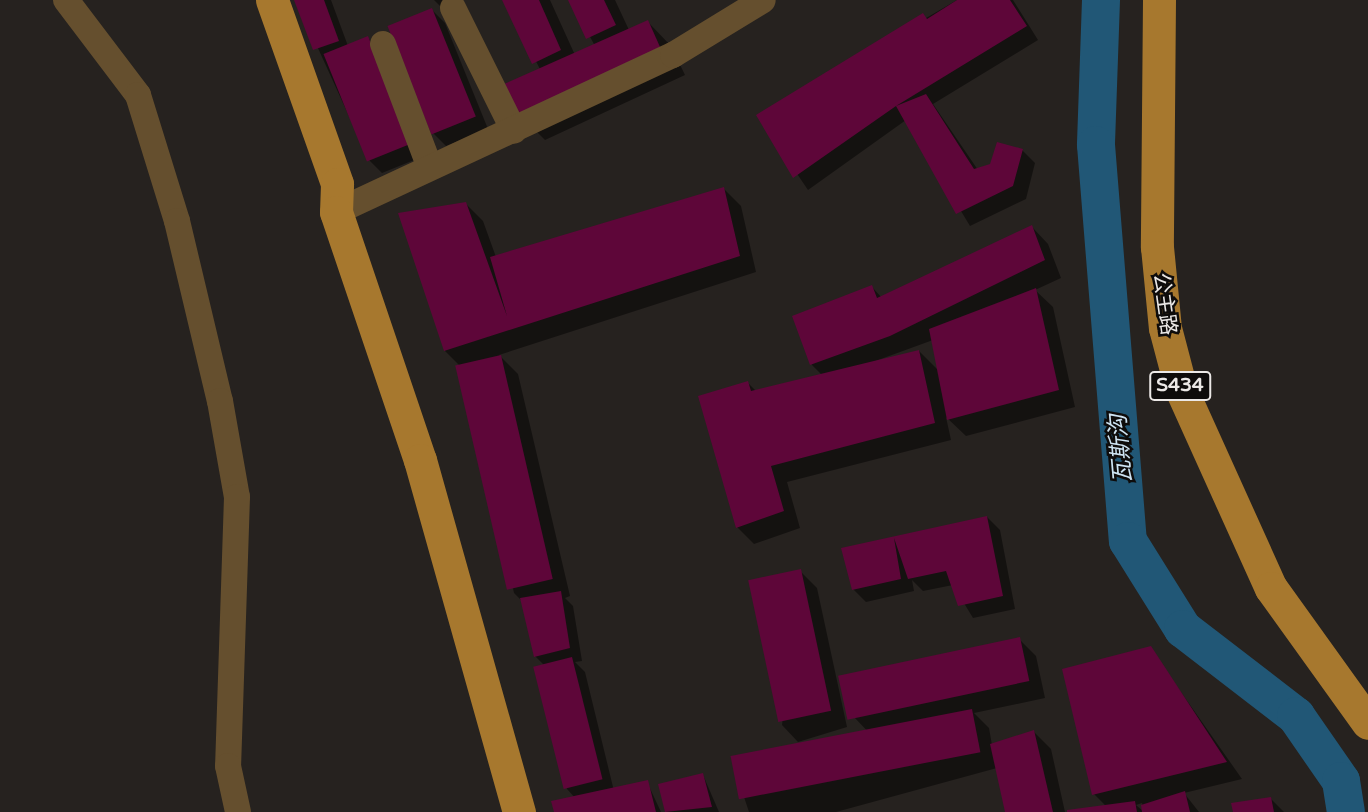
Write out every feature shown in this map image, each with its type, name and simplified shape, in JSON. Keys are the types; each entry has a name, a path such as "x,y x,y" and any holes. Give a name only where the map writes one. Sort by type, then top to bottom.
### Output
{"main road":[{"path":"253,0 318,191 336,212"},
{"path":"272,0 337,184 336,212 420,460 519,812"},
{"name":"公主路","path":"1159,0 1157,247 1166,328 1181,388 1271,588 1368,723"}],"street":[{"path":"66,0 138,95 177,221 220,401 237,497 228,766 238,812"},
{"path":"336,212 429,165 514,131 673,55 763,0"},
{"path":"453,8 514,131"},
{"path":"383,44 429,165"}],"building":[{"path":"294,0 324,0 339,41 313,50"},
{"path":"502,0 539,0 561,50 532,64"},
{"path":"568,0 604,0 616,25 586,39"},
{"path":"957,0 1010,0 1027,26 896,106 793,178 756,115 923,13 927,19"},
{"path":"432,8 476,116 431,134 387,26"},
{"path":"648,20 662,51 518,115 505,84"},
{"path":"368,36 411,144 367,162 323,54"},
{"path":"926,94 974,169 990,164 997,142 1023,149 1013,186 956,214 896,106"},
{"path":"724,187 740,256 444,351 398,213 466,202 507,316 490,257"},
{"path":"1032,225 1045,260 890,336 810,365 792,316 872,285 877,298"},
{"path":"1036,288 1059,390 947,420 929,329"},
{"path":"919,350 935,423 771,466 784,511 736,528 698,396 748,381 751,391"},
{"path":"501,355 553,579 507,590 455,366"},
{"path":"987,516 1003,596 958,606 946,571 908,579 894,538 901,579 852,590 841,548"},
{"path":"801,569 831,711 778,722 748,580"},
{"path":"561,591 570,648 534,657 520,598"},
{"path":"1020,637 1029,681 847,720 838,676"},
{"path":"1151,646 1227,762 1092,795 1062,669"},
{"path":"572,657 602,779 564,789 533,667"},
{"path":"972,709 980,752 739,799 731,756"},
{"path":"1034,730 1053,812 1005,812 990,744"},
{"path":"703,773 712,807 665,812 658,784"},
{"path":"648,780 656,812 554,812 551,801"},
{"path":"1185,791 1190,812 1142,812 1141,805"},
{"path":"1271,797 1274,812 1233,812 1231,803"},
{"path":"1135,801 1137,812 1067,812 1067,810"}],"waterway":[{"name":"瓦斯沟","path":"1101,0 1096,145 1128,541 1183,629 1296,716 1341,781 1346,812"}]}
